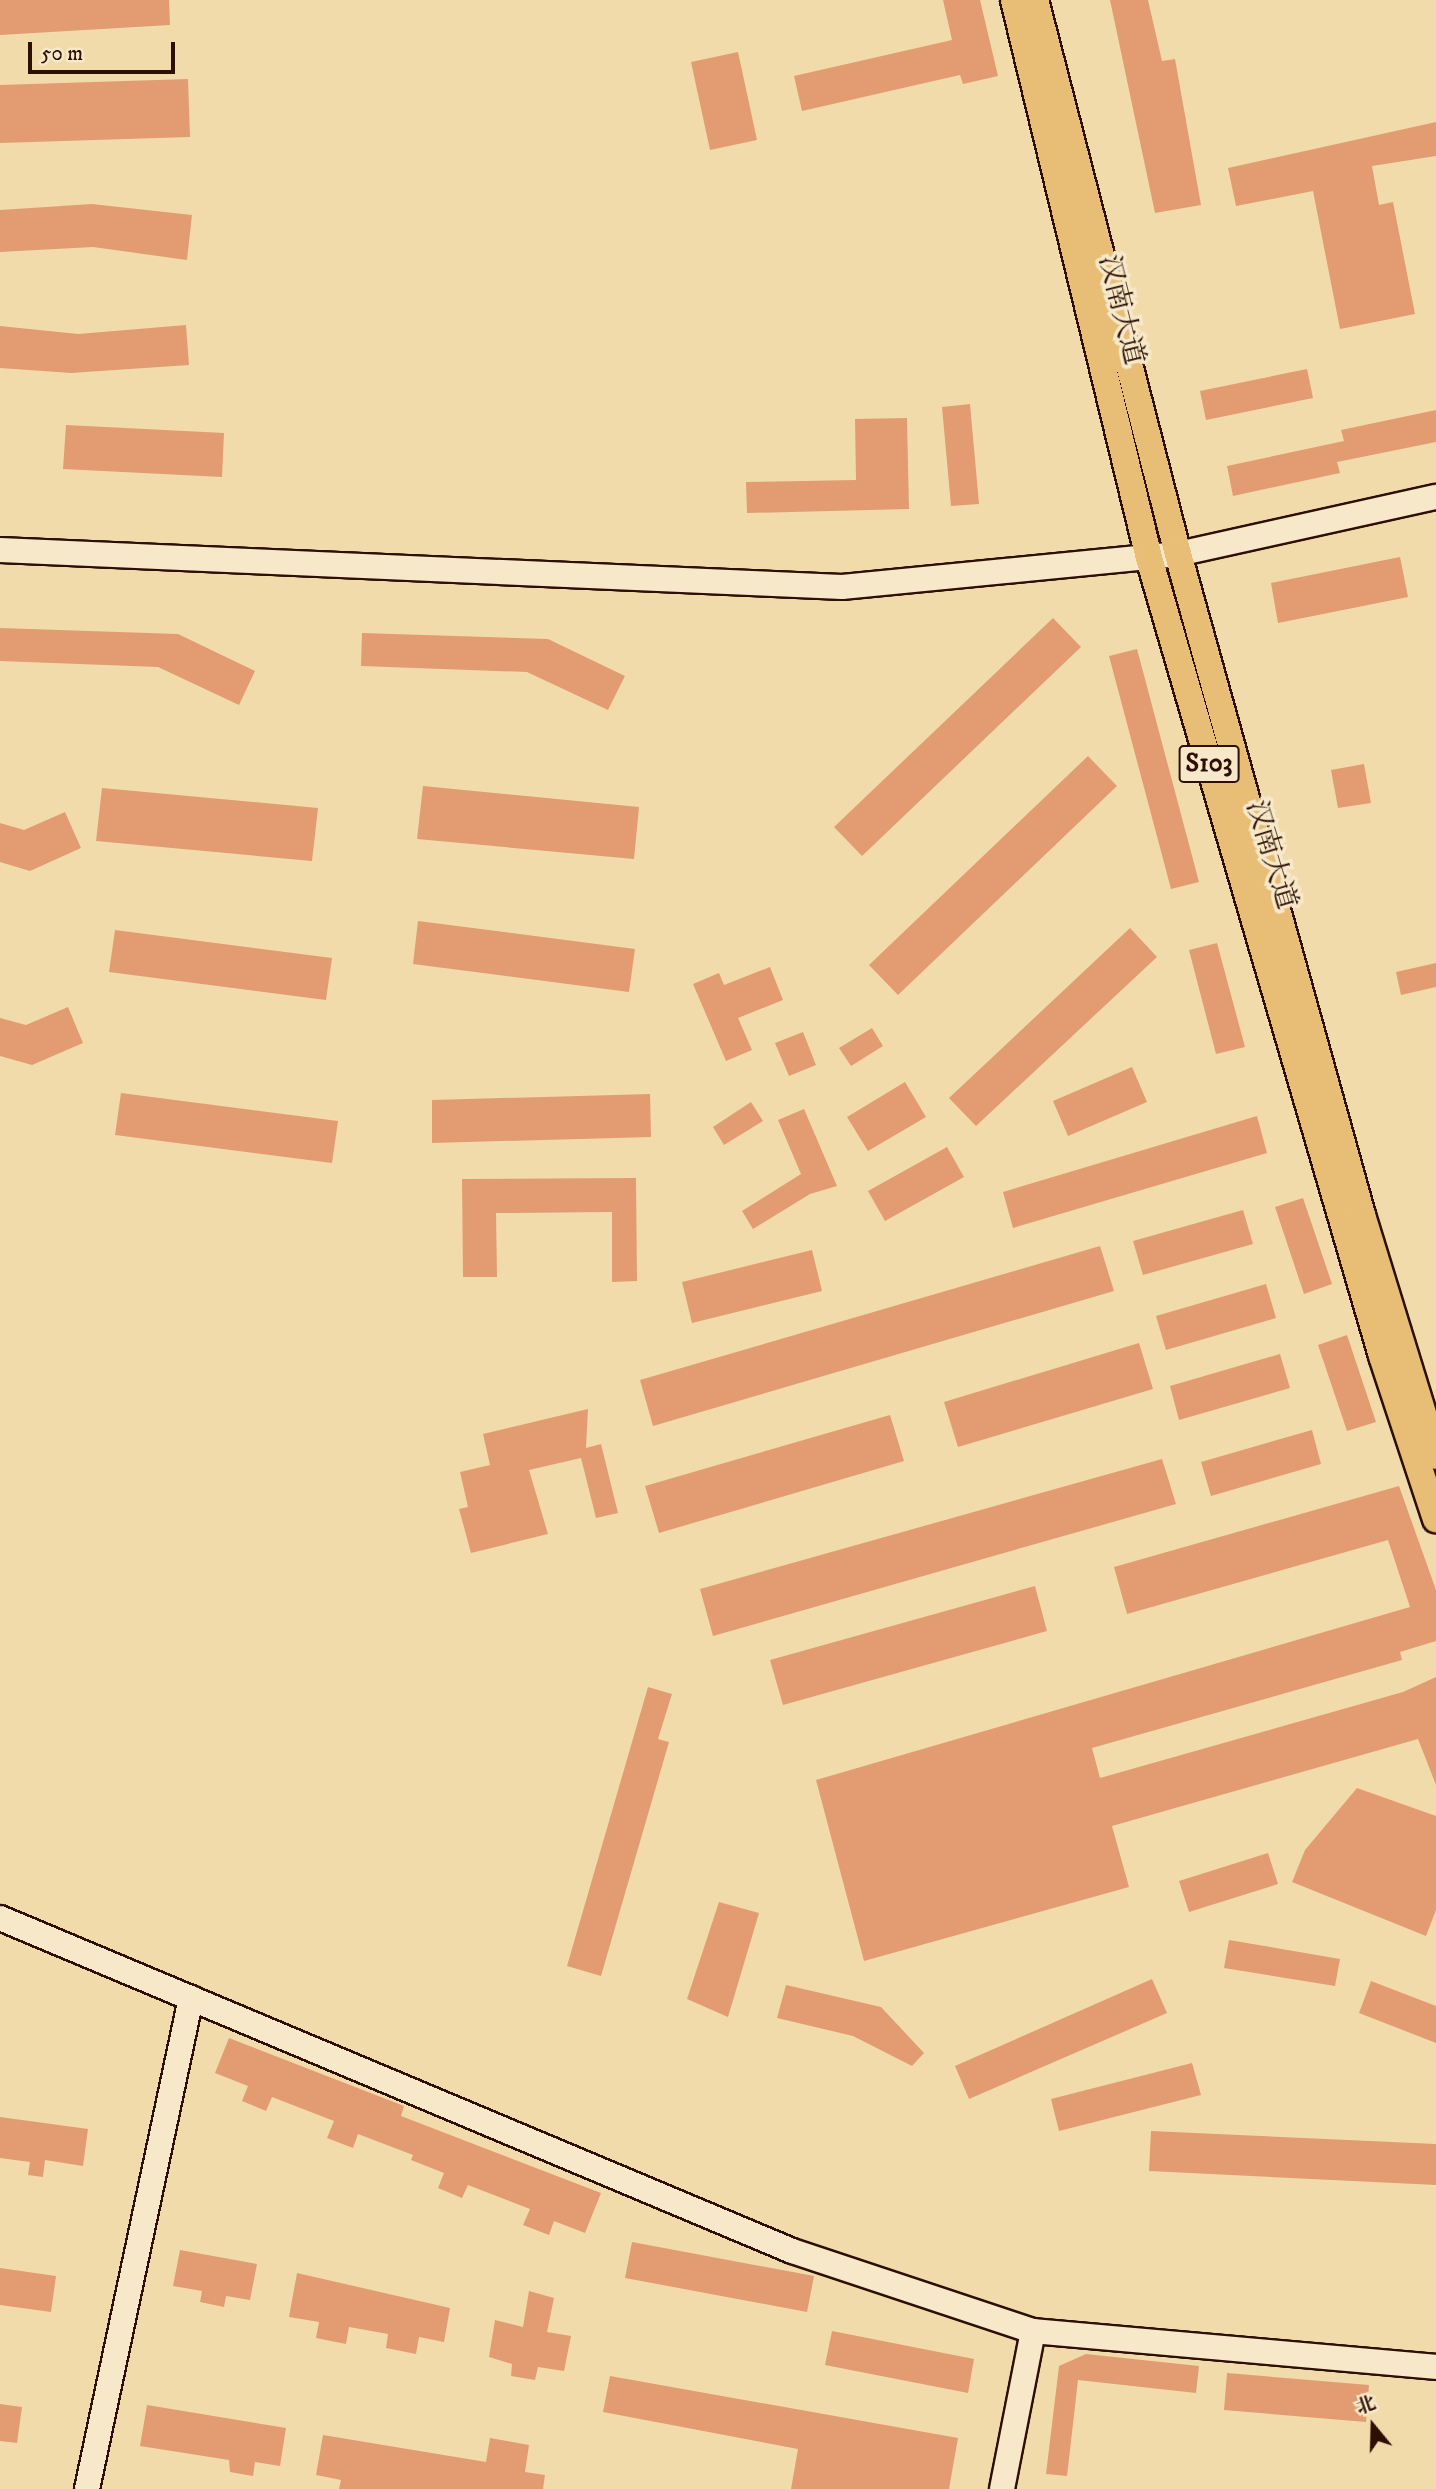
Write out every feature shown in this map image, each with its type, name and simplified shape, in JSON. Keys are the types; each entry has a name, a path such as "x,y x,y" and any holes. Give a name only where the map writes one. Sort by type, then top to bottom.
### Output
{"main road":[{"name":"汉南大道","path":"1014,0 1149,558 1378,1344 1436,1519"},
{"name":"汉南大道","path":"1035,0 1178,554 1365,1227 1436,1456"}],"street":[{"path":"0,550 842,587 1178,554 1436,497"},
{"path":"0,1918 792,2251 1033,2331 1436,2367"},
{"path":"87,2489 191,1998"},
{"path":"1002,2489 1033,2331"}],"building":[{"path":"0,0 169,0 170,25 0,35"},
{"path":"943,0 980,0 998,76 963,84 960,75 802,111 794,76 952,40"},
{"path":"1110,0 1148,0 1162,61 1175,59 1201,205 1155,213"},
{"path":"738,52 757,140 710,150 691,62"},
{"path":"188,79 190,137 0,143 0,85"},
{"path":"1436,122 1436,156 1372,166 1379,205 1393,202 1415,314 1340,329 1313,191 1236,206 1228,168"},
{"path":"92,204 192,215 187,260 93,247 0,252 0,210"},
{"path":"186,325 189,365 71,373 0,368 0,326 78,334"},
{"path":"1307,369 1313,398 1206,420 1200,391"},
{"path":"970,404 979,504 951,506 942,407"},
{"path":"1436,410 1436,442 1337,462 1340,473 1233,496 1227,466 1344,441 1341,430"},
{"path":"907,418 909,509 747,513 746,482 856,480 855,419"},
{"path":"66,425 224,433 222,477 63,469"},
{"path":"1400,557 1408,597 1278,623 1271,583"},
{"path":"1053,618 1081,647 862,856 834,827"},
{"path":"0,628 178,634 255,671 239,705 158,667 0,661"},
{"path":"362,633 548,639 625,676 608,710 527,672 361,666"},
{"path":"1137,649 1199,882 1171,889 1109,656"},
{"path":"1088,756 1117,786 898,995 869,965"},
{"path":"1364,764 1371,803 1338,808 1331,770"},
{"path":"423,786 639,807 634,859 417,839"},
{"path":"102,788 318,808 312,861 96,841"},
{"path":"65,812 81,848 30,871 0,862 0,823 24,830"},
{"path":"418,921 635,949 629,992 413,964"},
{"path":"1130,928 1157,957 976,1126 949,1098"},
{"path":"115,930 332,958 326,1000 109,972"},
{"path":"1217,943 1245,1047 1216,1054 1189,950"},
{"path":"1436,963 1436,987 1401,995 1396,972"},
{"path":"770,967 783,1000 738,1018 752,1050 726,1061 693,984 719,973 724,985"},
{"path":"68,1007 83,1043 32,1065 0,1056 0,1018 26,1025"},
{"path":"872,1028 883,1046 851,1066 839,1048"},
{"path":"803,1032 816,1065 789,1076 775,1043"},
{"path":"1132,1067 1147,1102 1068,1136 1053,1101"},
{"path":"905,1082 926,1117 868,1151 847,1117"},
{"path":"121,1093 338,1121 332,1163 115,1135"},
{"path":"650,1094 651,1137 432,1143 432,1100"},
{"path":"751,1102 763,1121 724,1145 713,1127"},
{"path":"804,1109 837,1186 810,1194 753,1229 742,1211 801,1174 778,1120"},
{"path":"1257,1116 1267,1153 1013,1228 1003,1192"},
{"path":"947,1147 964,1177 885,1221 868,1191"},
{"path":"636,1178 637,1281 612,1282 612,1212 496,1213 497,1277 463,1277 462,1179"},
{"path":"1303,1198 1332,1284 1304,1294 1275,1207"},
{"path":"1243,1210 1253,1244 1143,1275 1133,1241"},
{"path":"1100,1246 1114,1291 653,1426 640,1380"},
{"path":"812,1250 822,1291 692,1323 682,1282"},
{"path":"1266,1284 1276,1318 1166,1350 1156,1316"},
{"path":"1347,1335 1376,1422 1347,1431 1318,1345"},
{"path":"1139,1343 1153,1389 958,1447 944,1402"},
{"path":"1280,1354 1290,1388 1179,1420 1170,1386"},
{"path":"588,1409 586,1448 601,1444 618,1513 596,1518 581,1458 529,1470 548,1534 471,1553 459,1509 468,1507 460,1472 490,1465 483,1434"},
{"path":"890,1415 904,1461 659,1533 645,1486"},
{"path":"1312,1430 1321,1464 1211,1496 1201,1462"},
{"path":"1162,1459 1176,1504 713,1636 700,1589"},
{"path":"1399,1486 1436,1590 1436,1641 1400,1652 1402,1660 1092,1748 1100,1778 1403,1692 1436,1677 1436,1785 1418,1739 1112,1826 1129,1887 864,1961 816,1780 1410,1607 1388,1540 1127,1614 1114,1567"},
{"path":"1035,1586 1047,1631 783,1705 770,1660"},
{"path":"648,1687 672,1694 658,1739 669,1742 601,1976 567,1966"},
{"path":"1357,1788 1436,1816 1436,1910 1426,1936 1292,1882 1305,1850"},
{"path":"1268,1853 1278,1884 1189,1912 1179,1881"},
{"path":"719,1902 759,1913 728,2017 687,1999"},
{"path":"1229,1940 1340,1959 1335,1986 1224,1968"},
{"path":"1152,1979 1167,2013 969,2099 955,2066"},
{"path":"1371,1981 1436,2006 1436,2043 1359,2013"},
{"path":"786,1985 881,2007 924,2053 912,2066 853,2036 777,2018"},
{"path":"229,2038 404,2106 401,2116 601,2193 585,2233 554,2221 549,2235 523,2225 530,2209 468,2185 462,2198 438,2188 444,2173 411,2160 413,2155 358,2134 353,2148 327,2138 334,2121 272,2097 266,2111 242,2101 248,2086 215,2073"},
{"path":"1192,2063 1201,2095 1059,2131 1051,2099"},
{"path":"0,2117 88,2129 83,2166 45,2160 43,2177 28,2175 30,2162 0,2158"},
{"path":"1151,2131 1436,2144 1436,2185 1149,2171"},
{"path":"632,2242 814,2276 807,2312 625,2278"},
{"path":"180,2250 257,2264 250,2300 226,2296 224,2307 200,2302 202,2291 173,2286"},
{"path":"0,2268 56,2276 51,2312 0,2305"},
{"path":"297,2273 450,2308 444,2342 419,2337 416,2354 386,2348 388,2334 349,2327 346,2344 316,2338 319,2322 289,2317"},
{"path":"529,2291 554,2298 547,2332 571,2336 564,2371 538,2367 535,2380 511,2376 512,2364 489,2357 495,2320 523,2327"},
{"path":"832,2331 974,2359 968,2393 825,2365"},
{"path":"1086,2354 1199,2366 1196,2393 1078,2380 1067,2476 1046,2474 1059,2366"},
{"path":"1227,2373 1369,2385 1366,2422 1224,2410"},
{"path":"610,2376 958,2438 949,2489 791,2489 798,2449 603,2412"},
{"path":"0,2404 22,2407 17,2443 0,2441"},
{"path":"147,2405 286,2428 280,2466 255,2462 253,2476 230,2472 229,2460 140,2446"},
{"path":"323,2435 486,2462 490,2438 529,2445 525,2472 545,2475 543,2489 339,2489 341,2480 316,2475"}]}
